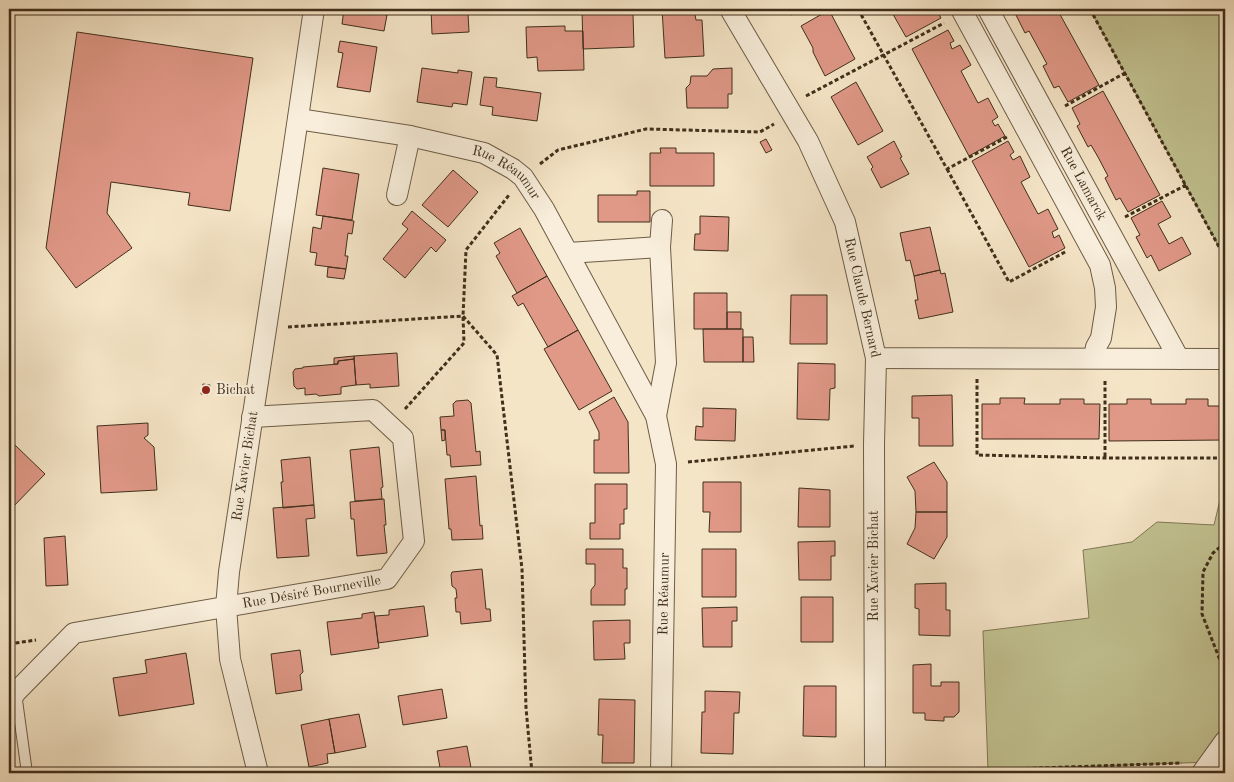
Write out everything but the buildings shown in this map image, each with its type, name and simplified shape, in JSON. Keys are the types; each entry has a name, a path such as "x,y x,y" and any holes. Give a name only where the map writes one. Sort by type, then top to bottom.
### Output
{"street":[{"name":"Rue Xavier Bichat","path":"258,773 230,659 226,607 228,572 314,9"},
{"name":"Rue Claude Bernard","path":"730,9 808,141 845,222 876,358 1225,359"},
{"name":"Rue Lamarck","path":"988,9 1178,359"},
{"name":"Rue Lamarck","path":"962,11 1100,265 1105,288 1106,307 1101,338 1096,348 1099,358"},
{"name":"Rue Réaumur","path":"298,119 410,136 484,154 513,169 523,177 544,209 656,416 666,464 661,773"},
{"path":"397,195 410,136"},
{"name":"Rue Réaumur","path":"656,416 666,363 660,247 662,220"},
{"path":"568,253 660,247"},
{"name":"Rue Xavier Bichat","path":"875,773 874,444 876,358"},
{"name":"Rue Désiré Bourneville","path":"12,697 74,633 386,579 414,541 403,438 373,410 252,418"},
{"path":"1206,768 1225,741"}],"lane":[{"path":"12,697 27,773"}],"path":[{"path":"858,9 1009,282 1086,241"},
{"path":"1090,9 1225,258"},
{"path":"787,106 884,56 962,11"},
{"path":"1046,116 1125,73"},
{"path":"947,170 1025,127"},
{"path":"1107,227 1186,185"},
{"path":"265,329 463,316 497,355 522,569 526,708 532,773"},
{"path":"977,358 977,455 1225,458"},
{"path":"1099,358 1105,458"},
{"path":"666,464 874,444"},
{"path":"1225,543 1213,553 1203,572 1202,614 1225,673"},
{"path":"892,773 1206,768"}],"green space":[{"path":"1090,9 1225,9 1225,258"},
{"path":"1225,479 1225,773 1210,773 1210,762 988,770 983,631 1089,618 1083,550 1132,542 1157,522 1214,525"}],"place":[{"name":"Bichat","path":"206,390"}]}
